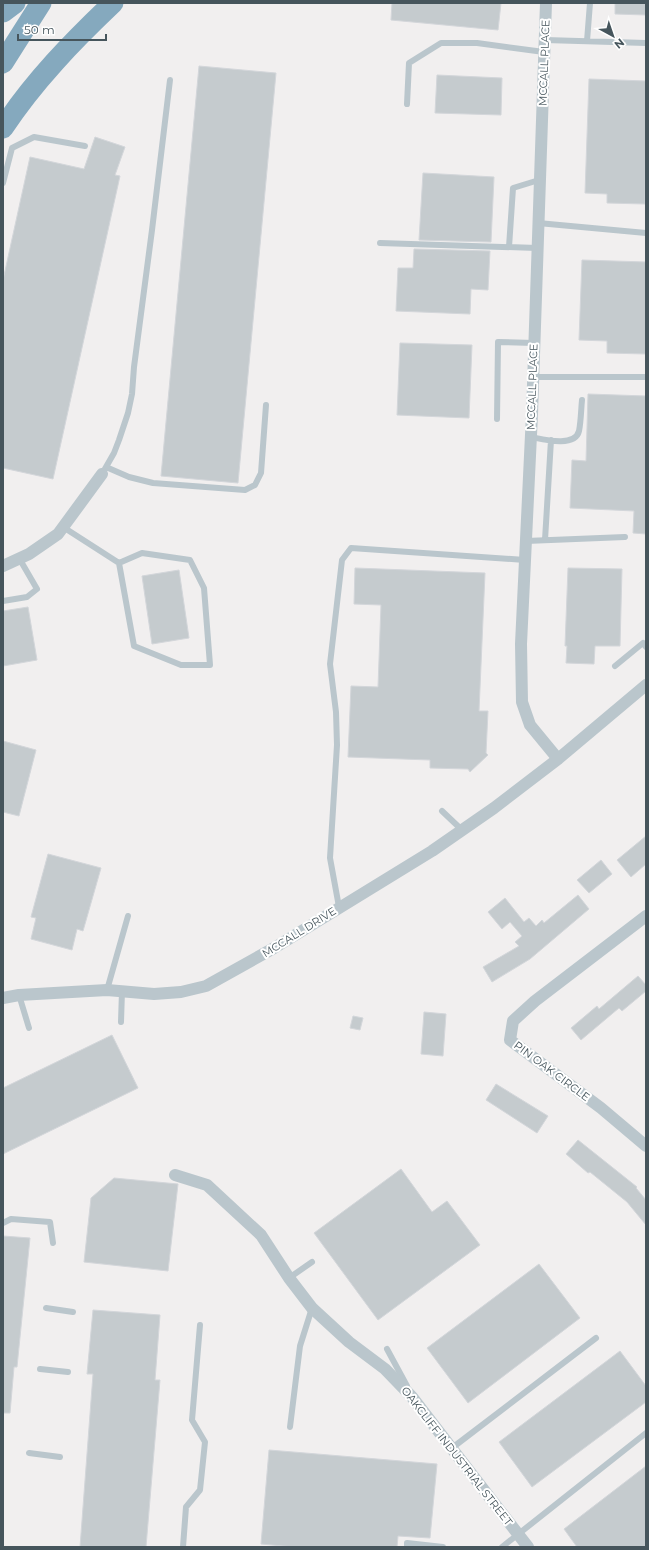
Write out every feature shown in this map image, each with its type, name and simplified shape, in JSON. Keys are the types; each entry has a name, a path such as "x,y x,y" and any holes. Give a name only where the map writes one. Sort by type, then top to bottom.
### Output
{"highway":[{"path":"3,12 15,3"},
{"path":"3,63 40,3"},
{"path":"3,128 58,58 79,35 113,3"}],"street":[{"name":"MCCALL PLACE","path":"546,3 531,437 521,644 522,702 530,726 558,759"},
{"path":"3,566 29,554 58,534 104,470"},
{"name":"MCCALL DRIVE","path":"3,998 19,995 107,990 154,994 181,992 206,986 274,948 432,851 494,808 558,759 646,685"},
{"name":"PIN OAK CIRCLE","path":"646,916 535,1000 513,1022 510,1040 601,1108 646,1146"},
{"name":"OAKCLIFF INDUSTRIAL STREET","path":"175,1175 207,1185 261,1235 289,1278 312,1308 349,1342 385,1369 412,1397 528,1547"}],"lane":[{"path":"587,42 590,3"},
{"path":"407,104 409,62 441,43 544,46 587,42 646,43"},
{"path":"170,80 134,367 132,394 120,440 104,470 153,483 245,490 254,485 261,473 266,405"},
{"path":"3,183 12,148 34,137 85,146"},
{"path":"509,247 513,188 540,180"},
{"path":"538,223 646,233"},
{"path":"380,243 537,248"},
{"path":"497,419 498,342 534,344"},
{"path":"533,377 646,377"},
{"path":"531,437 568,441 578,434 582,400"},
{"path":"545,540 551,440"},
{"path":"63,527 119,563 134,646 181,665 210,665 204,588 190,560 142,553 119,563"},
{"path":"526,541 624,536"},
{"path":"339,907 330,858 337,745 336,712 330,664 342,560 351,548 525,560"},
{"path":"3,601 27,597 37,589 19,558"},
{"path":"615,666 644,643 646,647"},
{"path":"442,811 462,830"},
{"path":"107,990 128,916"},
{"path":"121,1022 122,991"},
{"path":"19,995 29,1028"},
{"path":"3,1223 11,1219 50,1222 53,1243"},
{"path":"289,1278 312,1262"},
{"path":"46,1308 73,1312"},
{"path":"290,1427 300,1346 312,1308"},
{"path":"183,1547 186,1507 200,1490 205,1442 192,1420 200,1325"},
{"path":"452,1448 596,1338"},
{"path":"387,1349 412,1397"},
{"path":"40,1369 68,1372"},
{"path":"502,1547 646,1433"},
{"path":"29,1453 60,1457"},
{"path":"406,1547 407,1543 443,1547"}],"building":[{"path":"392,3 501,3 498,30 391,20"},
{"path":"615,3 646,3 646,15 615,14"},
{"path":"199,66 276,73 238,483 161,476"},
{"path":"437,75 502,78 501,115 435,113"},
{"path":"589,79 646,81 645,204 607,203 607,194 585,193"},
{"path":"95,137 125,147 115,175 120,176 53,479 3,468 3,280 30,157 84,169"},
{"path":"423,173 494,177 491,242 419,240"},
{"path":"414,249 490,251 488,290 471,289 470,314 396,311 398,268 413,268"},
{"path":"582,260 646,262 646,354 607,353 607,341 579,340"},
{"path":"400,343 472,345 469,418 397,415"},
{"path":"588,394 646,396 646,534 633,533 634,511 570,508 572,460 586,461"},
{"path":"355,568 485,573 479,711 488,711 486,753 488,755 470,772 468,769 430,768 430,760 348,757 351,686 378,687 381,605 354,604"},
{"path":"568,568 622,569 620,646 595,646 594,664 566,663 567,646 565,646"},
{"path":"179,570 189,638 152,644 142,576"},
{"path":"28,607 37,660 3,666 3,611"},
{"path":"3,741 36,750 19,816 3,812"},
{"path":"646,836 646,864 631,877 617,860"},
{"path":"48,854 101,868 83,931 77,929 72,950 31,939 36,918 31,917"},
{"path":"601,860 612,874 589,893 577,880"},
{"path":"578,895 589,909 530,959 492,982 483,967 519,946 515,942 522,936 510,922 502,929 488,912 505,898 524,922 529,918 536,926 542,920 544,923"},
{"path":"638,976 646,985 646,991 622,1011 619,1008 581,1040 571,1028 597,1006 599,1009"},
{"path":"424,1012 446,1014 443,1056 421,1054"},
{"path":"353,1016 363,1018 360,1030 350,1028"},
{"path":"112,1035 138,1088 3,1154 3,1088"},
{"path":"496,1084 548,1116 537,1133 486,1100"},
{"path":"578,1140 637,1187 636,1188 646,1200 646,1225 627,1202 590,1172 588,1173 566,1154"},
{"path":"401,1169 432,1212 447,1201 480,1245 378,1320 314,1233"},
{"path":"114,1178 178,1184 168,1271 84,1262 91,1198"},
{"path":"3,1236 30,1238 17,1367 14,1367 10,1413 3,1413"},
{"path":"539,1264 580,1318 468,1403 427,1348"},
{"path":"93,1310 160,1315 155,1380 160,1380 146,1547 80,1547 93,1374 87,1374"},
{"path":"620,1351 646,1386 646,1402 532,1487 499,1442"},
{"path":"269,1450 437,1464 430,1538 398,1536 397,1547 294,1547 261,1544"},
{"path":"646,1466 646,1547 577,1547 564,1529"}]}
